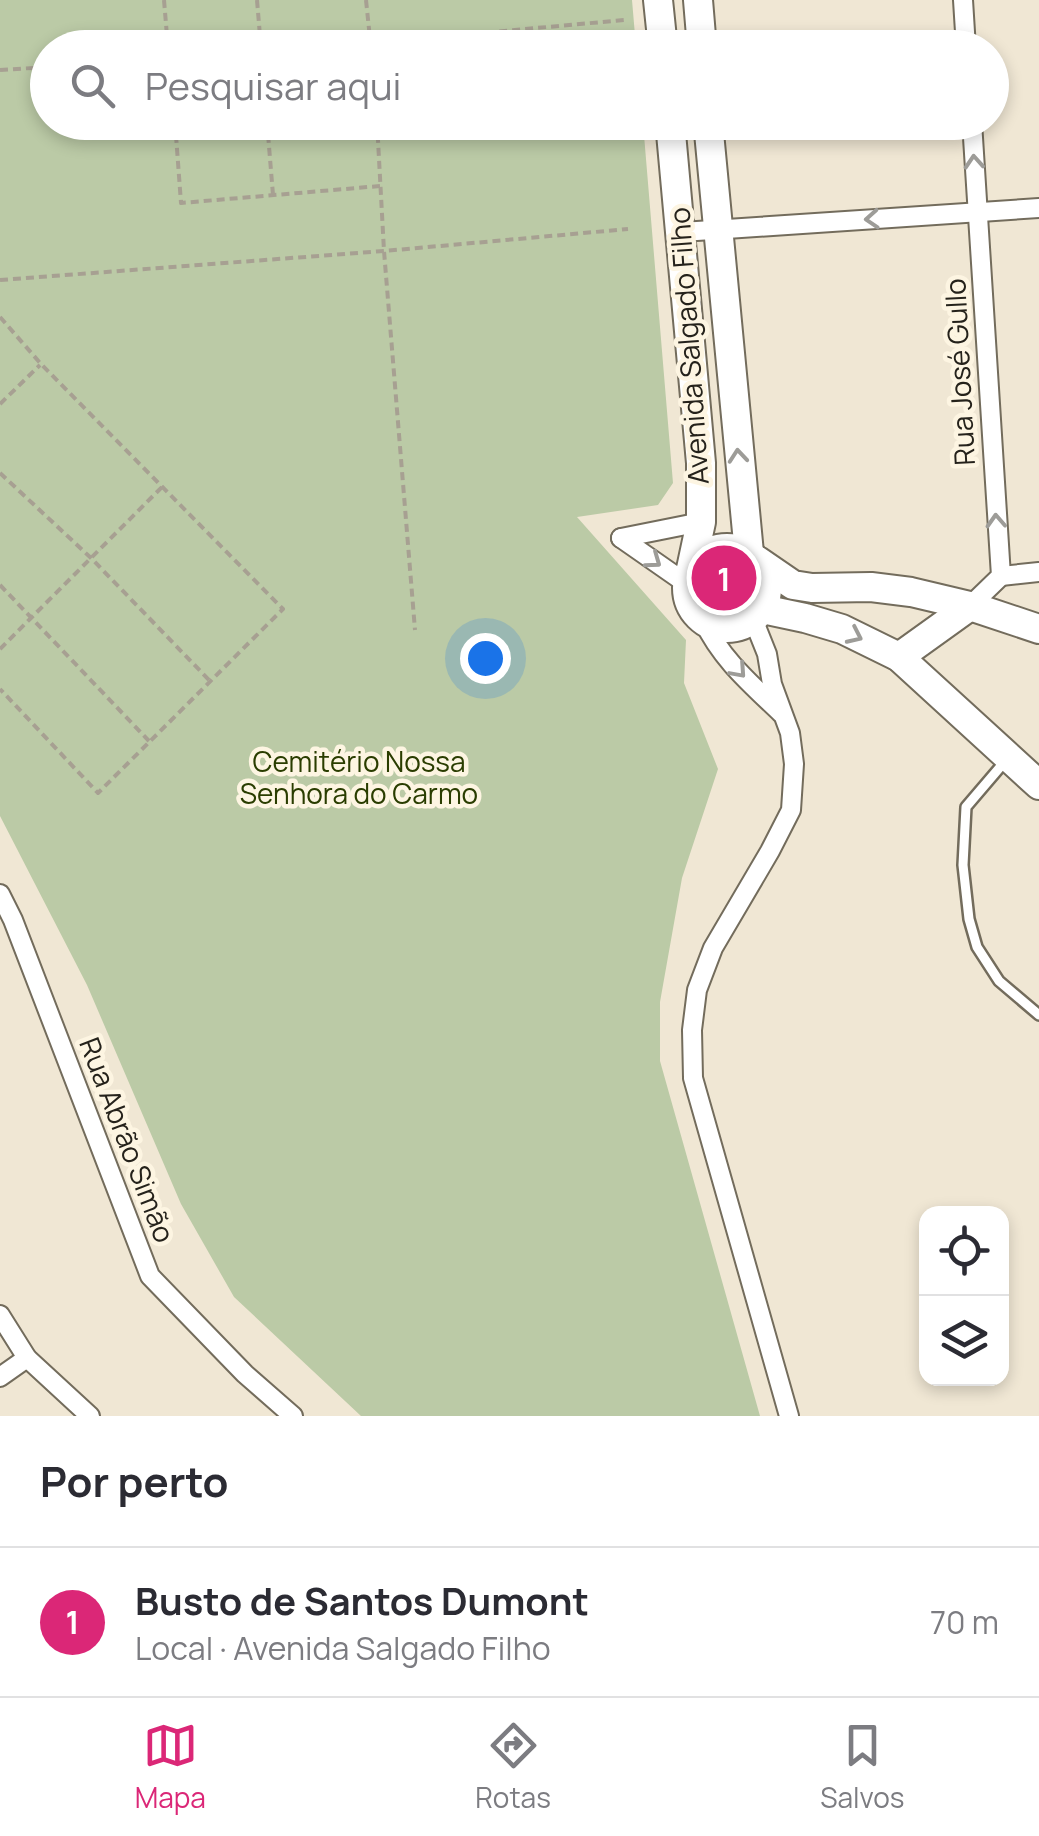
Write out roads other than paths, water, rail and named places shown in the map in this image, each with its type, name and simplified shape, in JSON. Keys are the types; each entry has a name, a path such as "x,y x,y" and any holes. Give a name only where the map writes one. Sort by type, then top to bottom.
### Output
{"street":[{"path":"658,0 661,30"},
{"path":"698,0 700,30"},
{"path":"963,0 965,30"},
{"name":"Avenida Salgado Filho","path":"672,140 701,463 702,522 689,576"},
{"name":"Avenida Salgado Filho","path":"710,140 753,557"},
{"name":"Rua José Gullo","path":"973,140 1001,576"},
{"path":"682,232 1039,208"},
{"path":"689,576 621,538 702,522"},
{"path":"782,715 712,641 692,607 689,576 699,558 710,551 736,548 792,585 871,586 911,592 1039,629"},
{"path":"704,622 732,628 757,614 767,598 768,585 765,572 753,557"},
{"path":"899,657 970,606 1001,576 1039,572"},
{"path":"757,614 805,618 842,630 899,657 1039,786"},
{"path":"757,614 772,684 790,733 794,764 791,810 713,948 697,990 692,1030 693,1078 790,1416"},
{"name":"Rua Abrão Simão","path":"0,894 150,1276 245,1374 293,1416"},
{"path":"0,1315 27,1358 90,1416"},
{"path":"0,1377 27,1358"}],"lane":[{"path":"1009,757 966,807 963,865 969,919 978,947 999,980 1039,1014"}],"place":[{"name":"Busto de Santos Dumont","path":"724,578"}],"park label":[{"name":"Cemitério Nossa Senhora do Carmo","path":"359,778"}]}
